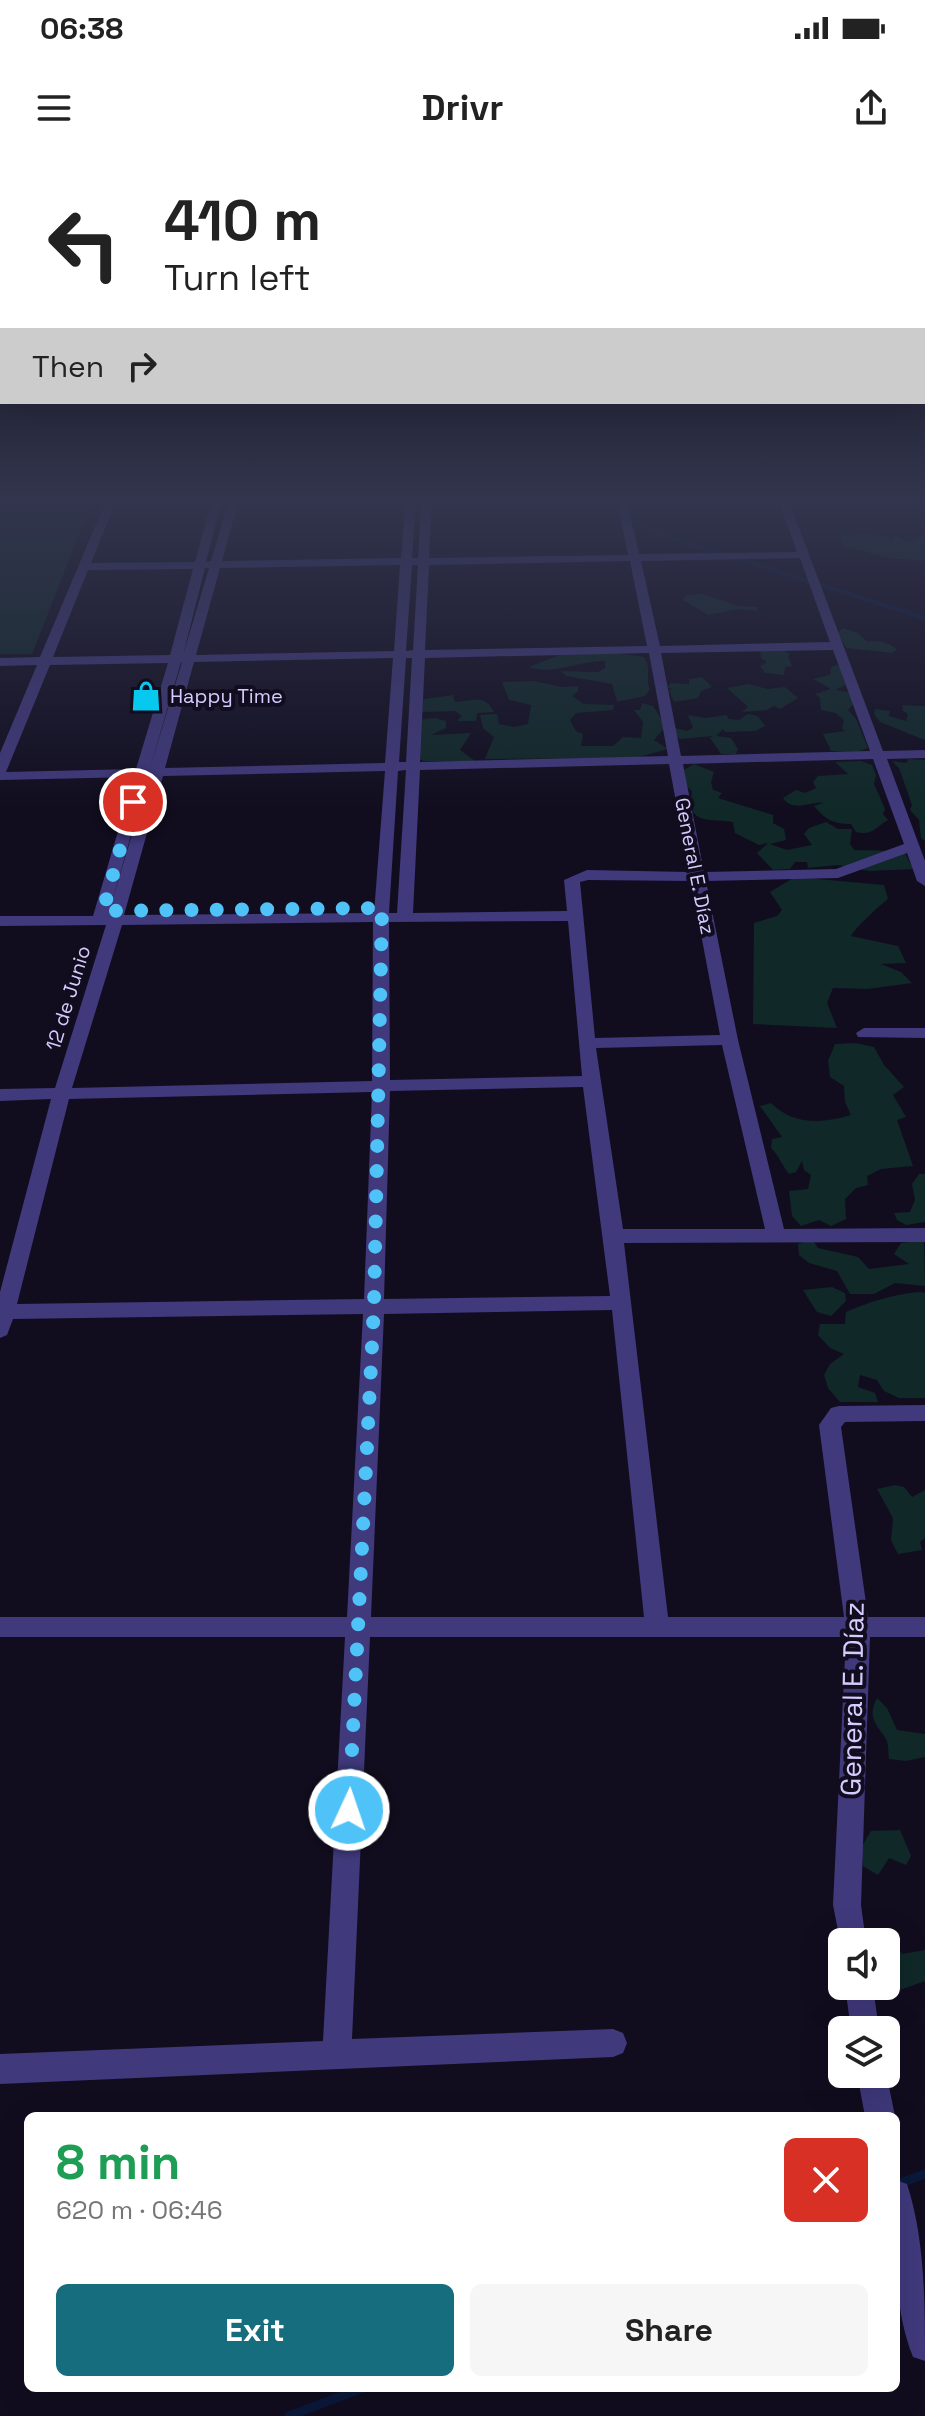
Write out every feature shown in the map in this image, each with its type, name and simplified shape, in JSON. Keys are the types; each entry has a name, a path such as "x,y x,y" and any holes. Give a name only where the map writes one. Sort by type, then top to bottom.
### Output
{"street":[{"path":"71,601 0,773 140,775 925,754"},
{"name":"12 de Junio","path":"1,1318 109,916 140,775 191,601"},
{"name":"12 de Junio","path":"109,916 157,774 207,601"},
{"path":"337,2054 374,1305 381,1086 381,913 404,601"},
{"path":"405,912 420,601"},
{"name":"General E. Díaz","path":"644,601 729,1040 776,1234"},
{"path":"822,601 924,876"},
{"path":"0,659 175,660 839,646"},
{"path":"657,1629 614,1236 591,1081 572,880 587,875 698,877 838,873 912,846"},
{"path":"0,921 109,916 574,910"},
{"path":"0,912 109,916"},
{"path":"864,1033 925,1033"},
{"path":"588,1043 729,1040"},
{"path":"0,1095 591,1081"},
{"path":"614,1236 925,1235"},
{"path":"1,1318 374,1305 620,1303"},
{"name":"General E. Díaz","path":"850,1928 847,1905 858,1629 830,1425 839,1414 925,1413"},
{"path":"0,1627 925,1627"},
{"path":"0,2069 613,2043"},
{"path":"875,2088 879,2112"},
{"path":"900,2216 925,2345"}],"green space":[{"path":"0,601 53,601 32,654 0,654"},
{"path":"685,601 724,601 758,607 757,611 739,609 708,615"},
{"path":"843,628 858,633 866,641 885,642 897,649 892,653 846,648 838,633"},
{"path":"782,650 790,654 792,666 785,667 784,675 765,673 760,666 767,662 761,658 760,651"},
{"path":"617,653 644,657 650,689 645,696 617,702 612,684 566,676 561,671 598,672 605,668 605,661 547,670 529,667 562,654"},
{"path":"837,665 846,673 842,676 846,685 835,690 849,692 855,702 848,710 856,719 868,748 857,752 831,751 823,734 845,731 842,728 844,720 836,713 821,710 820,698 815,694 831,689 813,679 830,675 831,667"},
{"path":"702,677 712,687 701,691 698,698 674,702 669,690 673,689 668,688 670,683 689,684 689,679"},
{"path":"534,681 562,687 578,686 578,691 572,696 584,704 614,705 613,710 576,713 570,720 576,731 583,734 581,746 613,746 623,737 641,738 643,722 634,710 640,710 642,703 653,706 666,726 654,740 668,749 635,758 485,759 494,737 483,728 480,715 497,714 499,724 514,727 528,724 531,705 509,700 502,682"},
{"path":"748,684 768,689 785,687 798,698 780,709 774,706 767,710 742,712 748,707 727,688"},
{"path":"453,695 455,702 486,702 494,712 477,713 476,721 457,721 462,716 455,711 421,712 424,699"},
{"path":"902,705 925,706 925,740 880,722 874,714 875,709 890,711 889,716 906,721 908,714 903,711"},
{"path":"748,714 758,716 765,726 755,731 725,732 723,729 716,736 731,738 738,749 736,754 721,754 710,738 713,736 680,739 675,736 675,728 687,731 693,728 688,715 706,718 726,715 729,719 739,720"},
{"path":"423,719 446,721 446,728 431,735 471,733 460,750 475,761 424,761 413,757 420,723"},
{"path":"909,759 925,760 925,841 921,838 919,820 910,810 912,805 899,768 892,761 906,763"},
{"path":"861,761 872,765 876,775 874,784 885,809 883,814 888,820 870,832 856,832 851,824 834,822 814,806 823,803 796,806 783,798 796,790 805,793 816,788 813,782 818,776 848,774 835,762"},
{"path":"694,764 714,772 711,782 713,790 722,793 718,798 773,815 773,823 784,829 786,840 770,844 787,850 812,845 804,834 809,828 826,822 838,829 852,829 850,844 854,850 904,851 913,869 869,871 837,865 808,868 807,862 795,862 790,869 773,870 757,853 768,843 759,845 735,833 733,822 707,820 692,810 692,791 687,787 684,770"},
{"path":"795,877 884,885 888,899 851,936 898,946 906,963 881,964 901,972 912,983 868,989 833,988 827,1003 837,1028 753,1024 754,923 777,916 782,910 770,892"},
{"path":"855,1043 874,1047 884,1065 904,1087 893,1095 906,1117 897,1120 913,1166 881,1169 867,1176 868,1185 856,1188 845,1199 846,1219 831,1226 819,1220 801,1226 792,1216 789,1191 808,1189 811,1175 804,1170 802,1161 796,1172 789,1174 771,1148 772,1139 782,1137 760,1106 771,1103 789,1115 808,1121 851,1115 845,1102 844,1086 830,1077 828,1061 835,1044"},
{"path":"919,1174 925,1174 925,1222 906,1225 897,1220 894,1213 910,1212 915,1200 912,1184"},
{"path":"812,1239 818,1248 858,1257 869,1269 909,1264 894,1254 901,1243 924,1240 925,1286 895,1283 874,1294 850,1294 837,1271 809,1263 799,1255 798,1244"},
{"path":"832,1287 845,1293 846,1301 831,1316 817,1312 803,1290"},
{"path":"925,1293 925,1398 899,1398 884,1391 877,1380 860,1375 858,1387 875,1393 878,1402 840,1402 828,1388 824,1375 830,1364 844,1354 830,1348 818,1335 820,1324 845,1324 846,1312 883,1299"},
{"path":"895,1485 904,1487 912,1497 925,1490 922,1550 898,1554 891,1540 893,1518 877,1489"},
{"path":"877,1698 887,1708 897,1730 925,1734 925,1757 906,1761 889,1759 887,1741 873,1716"},
{"path":"900,1830 911,1856 906,1865 889,1858 878,1875 863,1866 861,1848 871,1831"},
{"path":"925,1950 925,1981 900,1990 900,1951 902,1954"}],"waterway":[{"path":"872,601 925,618"},
{"path":"900,2183 925,2174"},
{"path":"289,2416 352,2392"}],"place":[{"name":"Happy Time","path":"146,696"}],"route":[{"path":"133,802 103,911 382,908 381,1086 374,1305 349,1810"}]}
